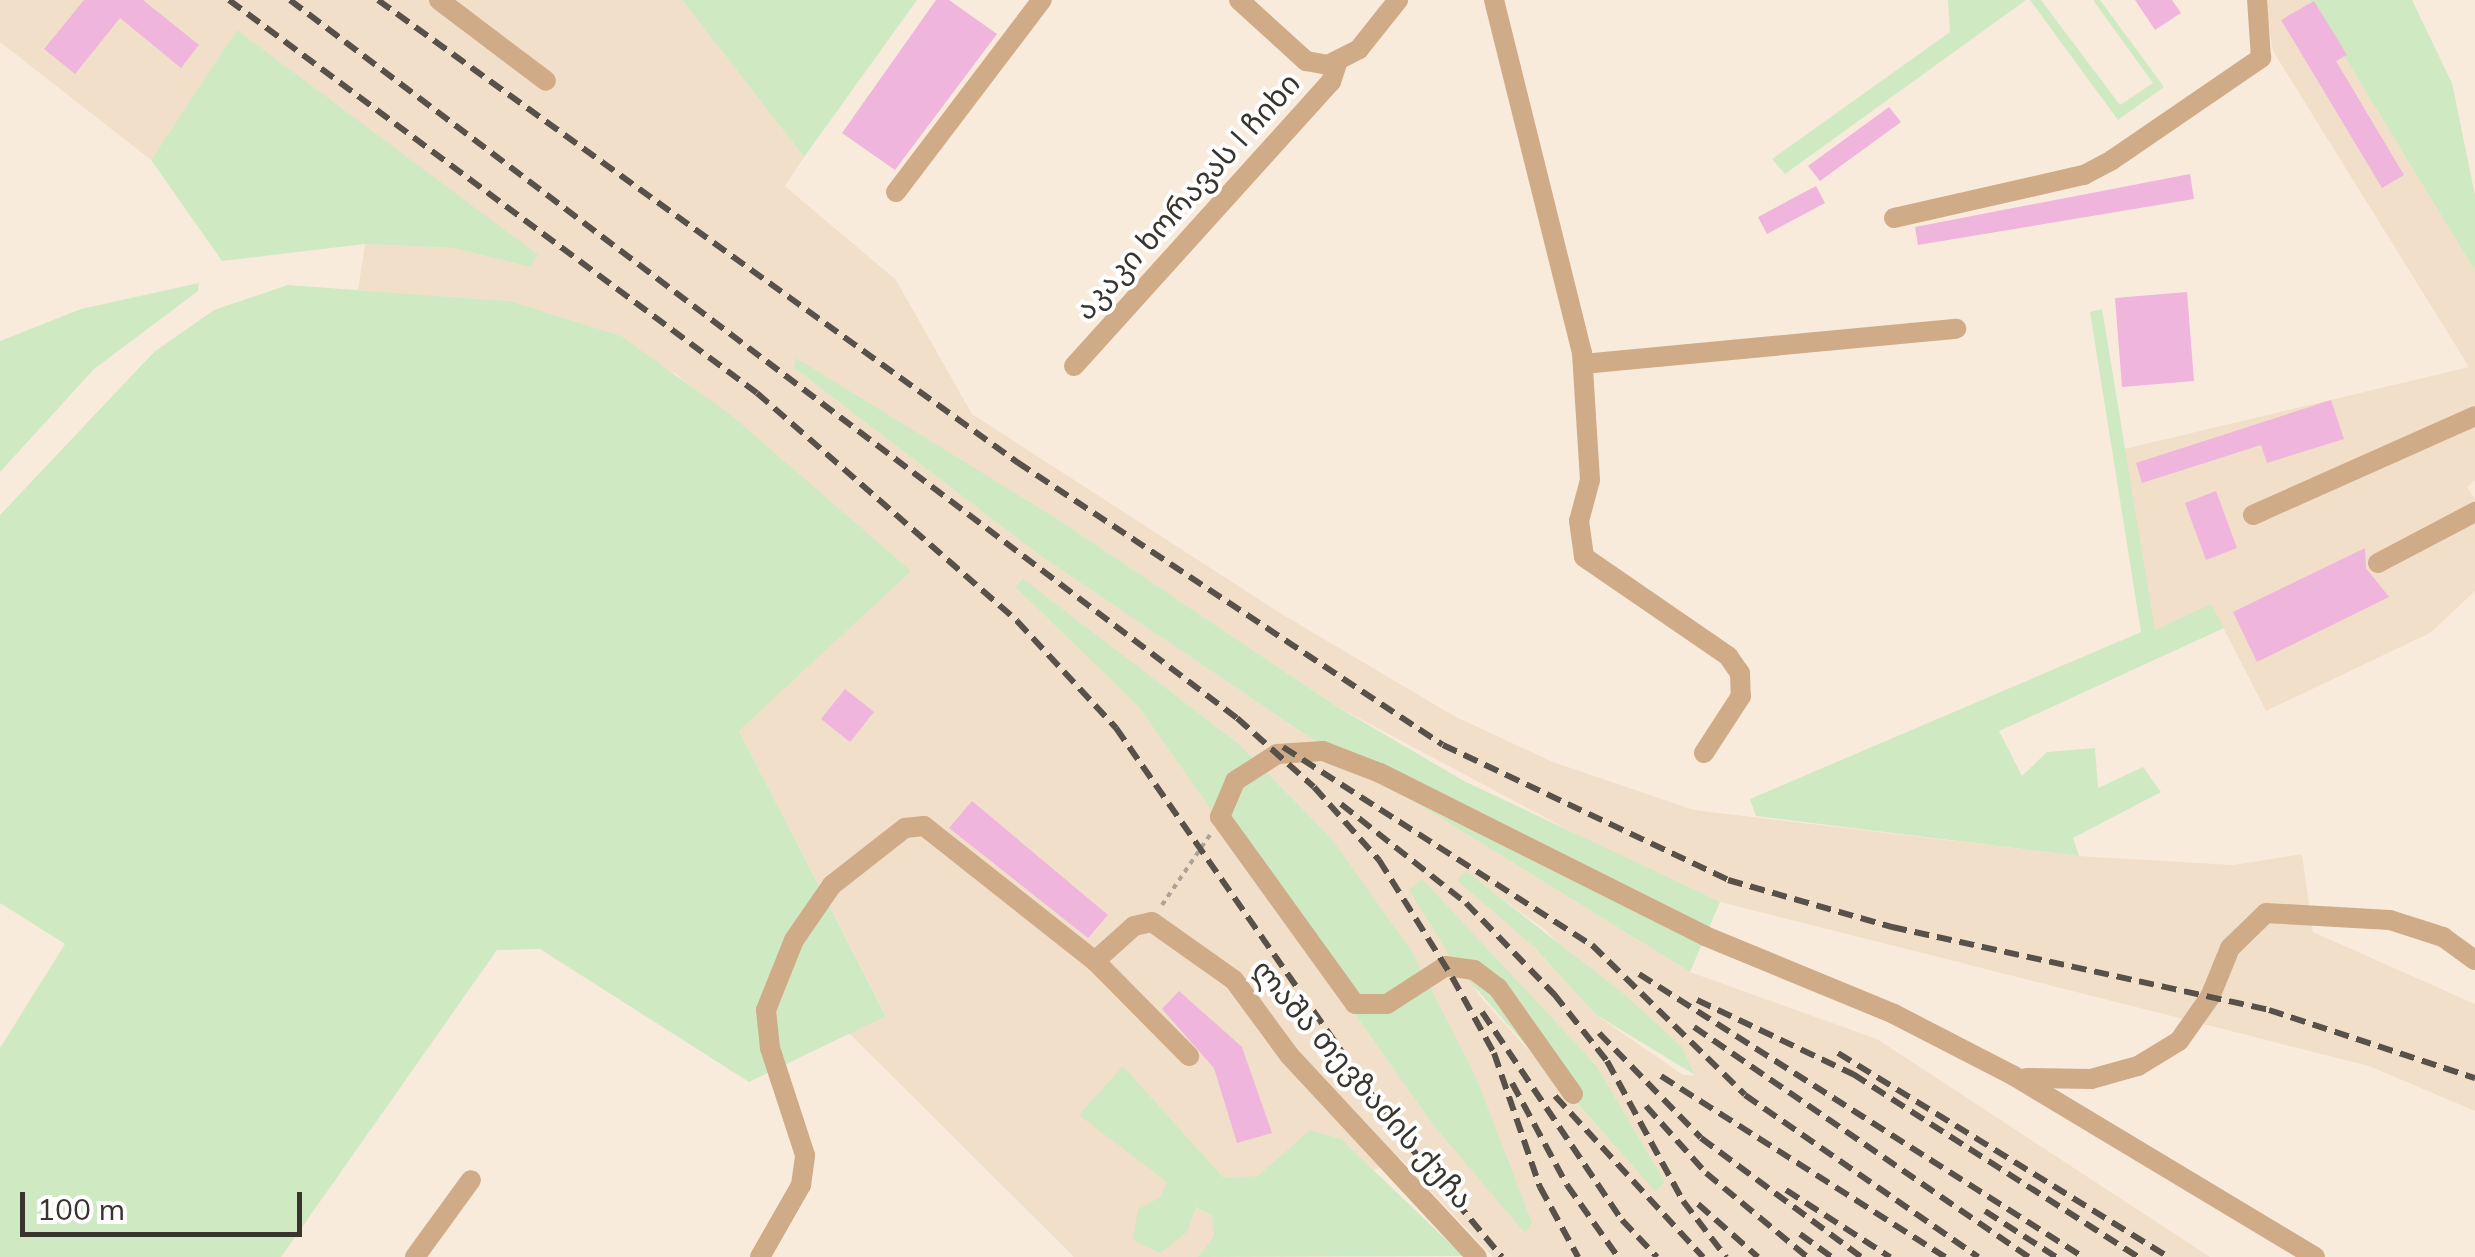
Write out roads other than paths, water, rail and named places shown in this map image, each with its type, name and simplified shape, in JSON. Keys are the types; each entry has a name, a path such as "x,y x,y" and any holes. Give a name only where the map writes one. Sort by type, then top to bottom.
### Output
{"street":[{"path":"439,0 546,80"},
{"path":"896,192 1042,0"},
{"path":"1239,0 1306,61 1337,63"},
{"name":"აკაკი ხორავას I ჩიხი","path":"1074,366 1331,82 1337,63 1398,0"},
{"path":"1494,0 1583,364 1590,480 1579,522 1584,557 1728,656 1740,673 1741,696 1704,752"},
{"path":"1894,218 2084,176 2112,160 2261,58 2257,0"},
{"path":"1583,364 1956,329"},
{"path":"2253,515 2475,416"},
{"path":"2378,563 2475,512"},
{"path":"1573,1094 1498,988 1474,970 1446,966 1387,1004 1354,1004 1220,817 1235,781 1259,760 1323,751 2014,1076 2315,1257"},
{"path":"760,1257 801,1185 805,1155 770,1048 766,1010 794,940 832,885 905,828 924,826 1095,960 1189,1056"},
{"path":"2014,1076 2091,1079 2138,1066 2179,1041 2210,997 2230,948 2266,913 2390,920 2443,938 2475,960"},
{"name":"ლაშა თევზაძის ქუჩა","path":"1095,960 1134,926 1152,922 1234,980 1289,1055 1477,1257"},
{"path":"415,1257 470,1180"}],"railway":[{"path":"229,0 757,393 1017,621 1116,728 1397,1131 1502,1257"},
{"path":"290,0 1237,718 1314,787 1379,860 1452,977 1494,1053 1540,1187 1578,1257"},
{"path":"378,0 1017,462 1443,745 1728,880 1892,927 2269,1010 2475,1078"},
{"path":"1283,747 1592,945 1745,1095 1978,1257"},
{"path":"1341,804 1466,903 1554,994 1607,1061 1683,1201 1726,1257"},
{"path":"1639,974 2083,1257"},
{"path":"1697,1000 1853,1074 2138,1257"},
{"path":"1482,1012 1622,1220 1657,1257"},
{"path":"1694,1027 2029,1257"},
{"path":"1599,1033 1701,1138 1861,1257"},
{"path":"1838,1053 2168,1257"},
{"path":"1661,1076 1945,1257"},
{"path":"1512,1083 1567,1185 1618,1257"},
{"path":"1555,1096 1703,1257"},
{"path":"1646,1106 1706,1173 1807,1257"},
{"path":"1786,1190 1890,1257"},
{"path":"1698,1204 1758,1257"},
{"path":"1985,1211 2056,1257"},
{"path":"1800,1234 1832,1257"}]}
